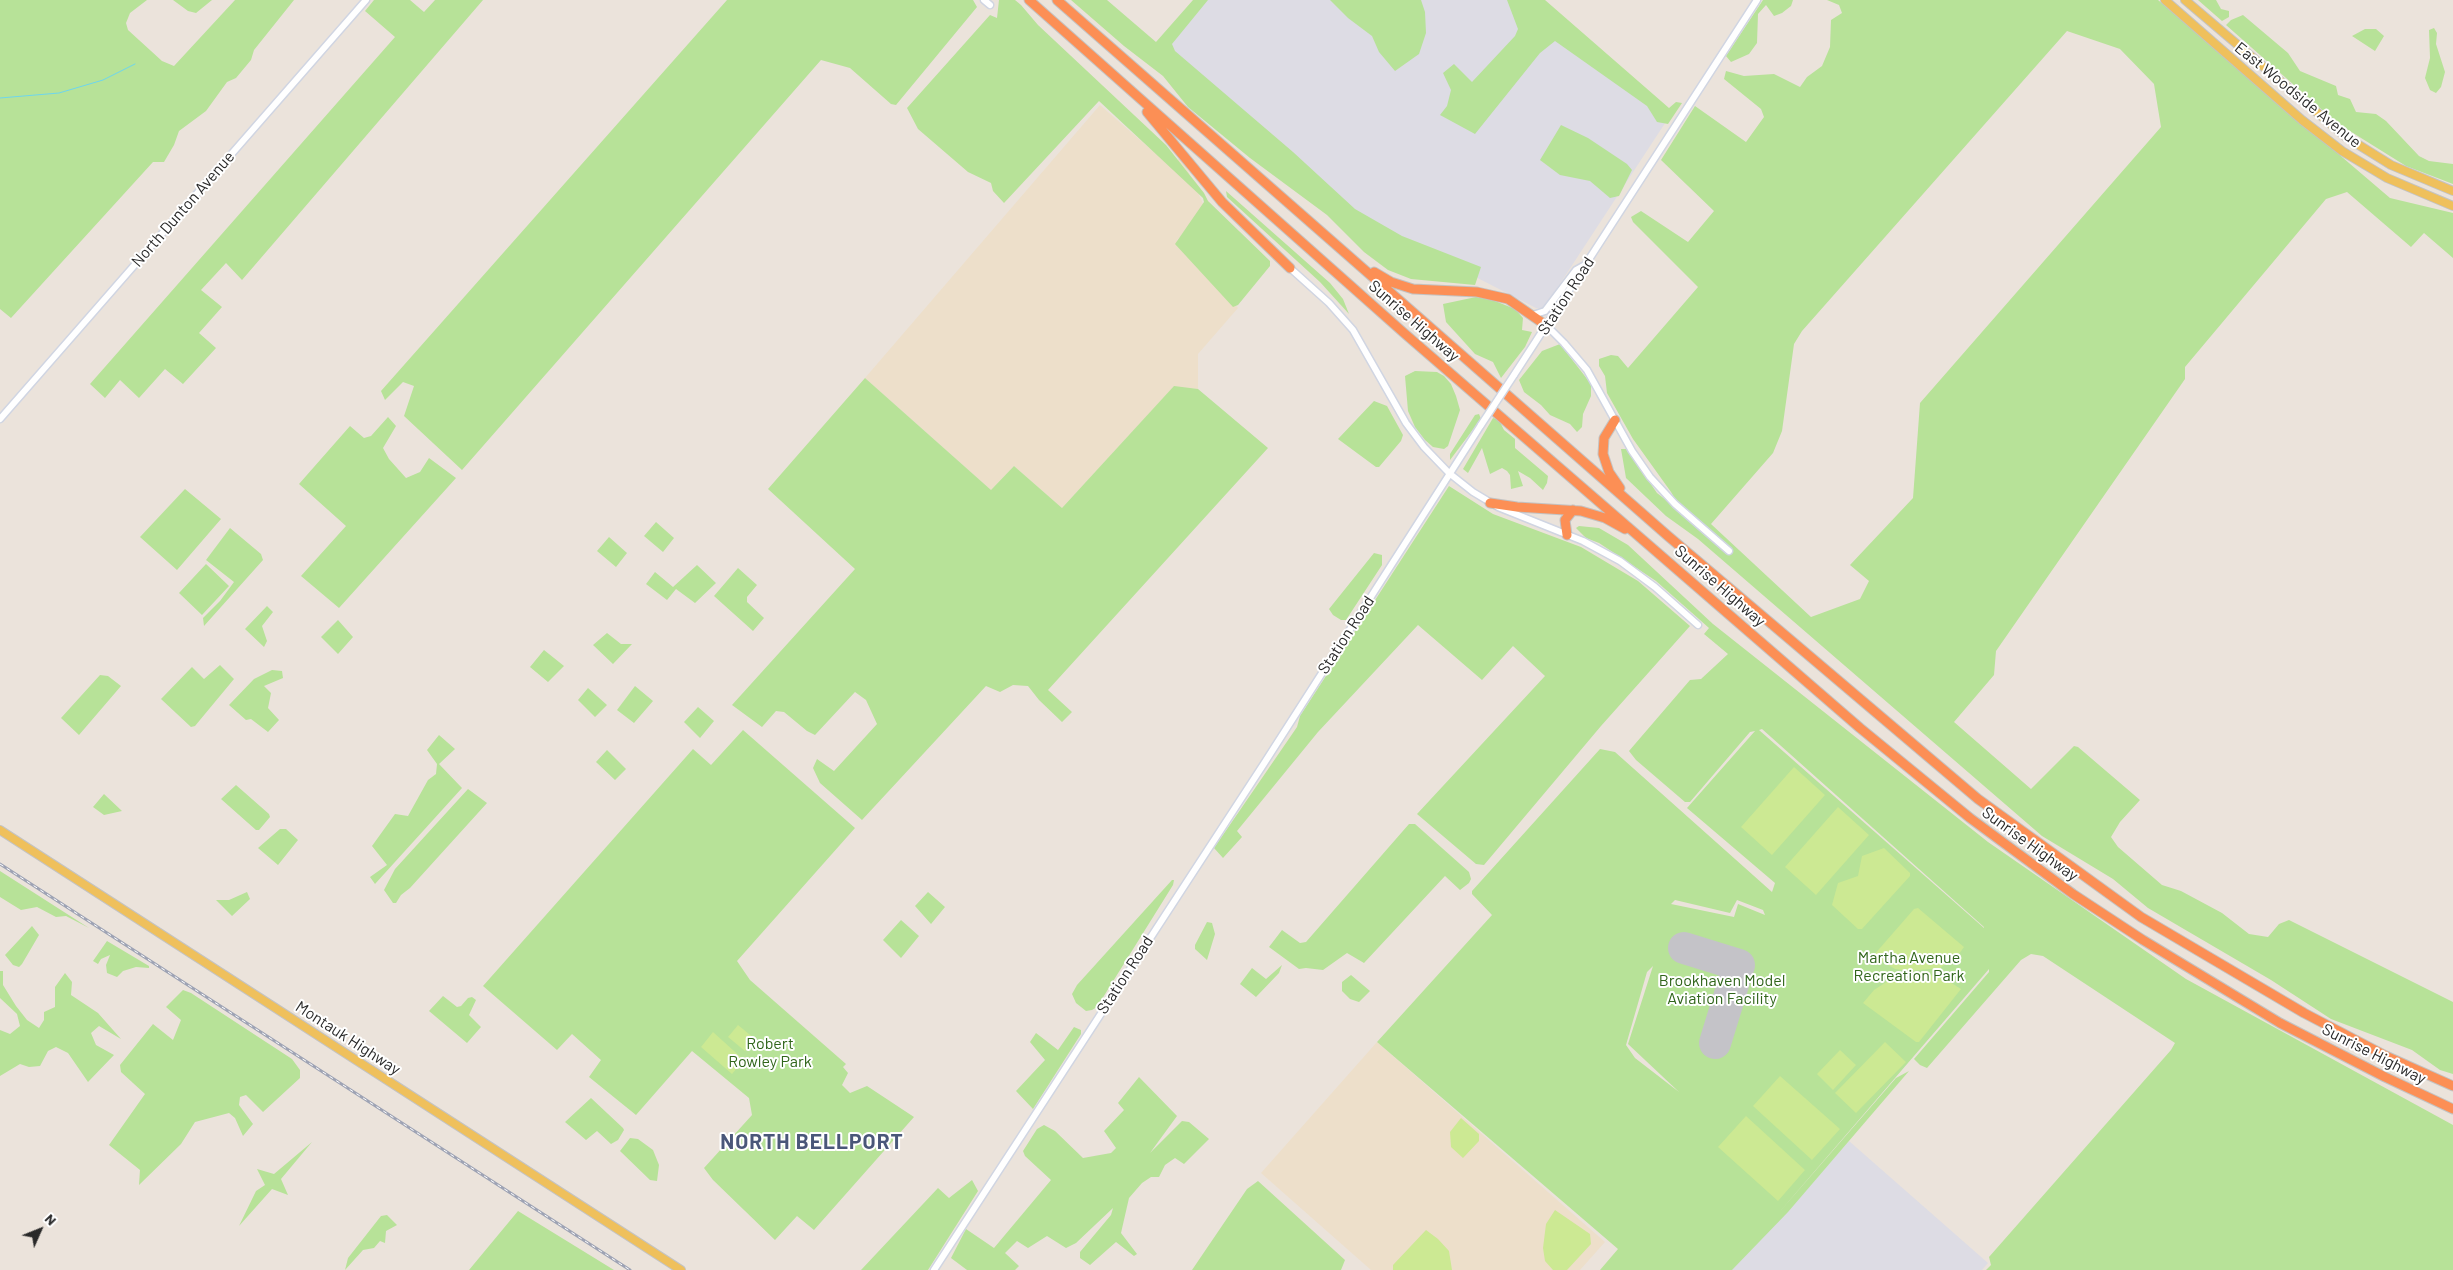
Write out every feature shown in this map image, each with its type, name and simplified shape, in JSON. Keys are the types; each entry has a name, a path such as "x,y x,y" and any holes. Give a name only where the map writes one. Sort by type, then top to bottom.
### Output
{"highway":[{"name":"Sunrise Highway","path":"1029,0 1404,333 1860,728 1970,818 2073,894 2143,940 2280,1023 2453,1109"},
{"name":"Sunrise Highway","path":"1057,0 1668,536 1978,799 2063,862 2142,916 2304,1013 2386,1056 2453,1086"},
{"path":"1090,55 1153,119 1235,217 1290,268"},
{"path":"1334,243 1352,254 1378,275 1398,285 1427,291 1493,294 1508,299 1547,326"},
{"path":"1615,420 1604,438 1603,454 1606,466 1621,489 1668,536"},
{"path":"1490,502 1518,507 1573,510 1598,515 1613,522 1673,565"},
{"path":"1567,535 1565,520 1573,510"}],"main road":[{"name":"North Dunton Avenue","path":"0,419 366,0"},
{"name":"Station Road","path":"934,1270 1265,762 1449,473 1547,326 1756,0"},
{"name":"East Woodside Avenue","path":"2165,0 2315,131 2342,152 2387,178 2453,206"},
{"name":"East Woodside Avenue","path":"2185,0 2346,137 2391,165 2453,191"},
{"path":"1533,315 1545,310 1576,270 1586,264"},
{"path":"1290,268 1329,303 1363,345 1412,431 1449,473 1490,502 1524,519 1598,548 1632,569 1698,625"},
{"path":"1547,326 1587,370 1641,465 1658,487 1730,551"},
{"name":"Montauk Highway","path":"0,830 681,1270"}],"shaded area":[{"path":"1205,0 1541,0 1671,114 1548,302 1541,309 1536,308 1351,213 1166,47"},
{"path":"1100,105 1171,167 1181,156 1205,208 1177,240 1238,308 1198,354 1198,389 1174,387 1062,508 1014,466 991,490 865,378"},
{"path":"1377,1042 1605,1242 1580,1270 1371,1270 1261,1173"},
{"path":"1849,1141 1988,1263 1982,1270 1731,1270"}],"green space":[{"path":"0,0 147,0 130,13 126,23 128,30 162,61 174,66 235,0 294,0 254,50 251,60 236,78 227,82 206,111 179,131 174,145 164,162 153,162 11,318 0,309"},
{"path":"173,0 212,0 196,13 188,11"},
{"path":"374,0 410,0 424,12 435,0 483,0 242,280 226,263 201,290 222,307 199,333 216,348 183,384 165,369 139,398 120,380 105,398 90,384 395,37 365,11"},
{"path":"727,0 973,0 977,7 896,105 891,104 850,68 821,60 462,470 404,416 414,386 403,382 385,400 381,391"},
{"path":"999,0 1015,0 1021,5 1038,25 1166,145 1204,193 1208,201 1270,261 1270,266 1238,305 1233,307 1175,244 1204,202 1203,198 1099,101 1004,203 993,191 991,183 968,172 918,129 907,108 990,15 997,18"},
{"path":"1071,0 1107,0 1156,42 1193,0 1208,0 1172,44 1175,51 1293,152 1355,209 1402,236 1481,267 1475,285 1411,279 1388,270 1364,252 1327,215 1250,158 1188,107 1163,76 1124,46"},
{"path":"1330,0 1421,0 1425,12 1426,33 1419,54 1395,71 1379,52 1372,36 1348,18"},
{"path":"1507,0 1545,0 1669,108 1676,102 1682,103 1668,124 1657,122 1647,106 1555,41 1540,53 1475,134 1440,115 1447,106 1451,90 1443,73 1454,64 1472,82 1515,36 1518,29"},
{"path":"1763,0 1793,0 1791,6 1774,16 1766,5 1758,14 1757,43 1749,54 1731,62 1726,56"},
{"path":"1827,0 2158,0 2390,198 2453,213 2453,258 2424,233 2411,247 2347,192 2326,199 2185,367 2185,379 1996,651 1994,675 1954,722 2031,789 2074,746 2078,747 2140,800 2120,822 2111,837 2118,847 2162,885 2181,891 2222,913 2249,934 2268,937 2279,924 2289,920 2453,1002 2453,1074 2440,1070 2412,1050 2331,1019 2271,980 2148,908 2113,879 2042,836 1698,539 1666,516 1626,478 1621,449 1627,449 1657,493 1684,514 1671,492 1633,439 1607,393 1605,376 1599,366 1599,359 1611,355 1618,356 1628,368 1698,287 1633,222 1631,217 1641,211 1688,242 1714,211 1661,160 1695,106 1746,142 1764,117 1761,109 1724,79 1726,71 1744,76 1774,74 1800,87 1807,77 1822,66 1830,47 1831,20 1842,13 1839,5","holes":["2067,31 2120,49 2154,84 2161,127 1920,403 1913,498 1850,565 1869,581 1860,599 1811,617 1711,524 1773,453 1782,431 1794,344 1802,331"]},
{"path":"2198,0 2216,0 2221,9 2229,11 2229,17 2222,21"},
{"path":"2243,15 2288,53 2300,71 2336,86 2338,95 2350,99 2356,112 2376,114 2386,121 2419,156 2429,161 2453,164 2453,184 2406,166 2337,123 2226,25 2231,20"},
{"path":"2434,28 2437,33 2436,44 2445,72 2441,87 2436,93 2430,90 2425,78 2430,58 2429,30"},
{"path":"2365,29 2376,29 2384,36 2375,51 2352,36"},
{"path":"1561,125 1588,138 1627,164 1632,170 1619,196 1610,198 1590,181 1560,175 1540,160"},
{"path":"1226,191 1330,283 1343,299 1349,314 1320,282 1227,197"},
{"path":"1476,297 1490,299 1515,309 1523,318 1522,330 1532,332 1525,347 1501,378 1493,362 1475,354 1446,322 1443,304"},
{"path":"1560,344 1591,384 1591,396 1583,414 1582,427 1577,432 1570,424 1550,415 1541,405 1524,392 1519,380 1542,351"},
{"path":"1415,371 1437,372 1444,376 1451,384 1456,396 1460,410 1448,446 1444,449 1433,447 1425,440 1415,427 1408,411 1405,376"},
{"path":"865,378 991,490 1014,466 1062,508 1174,386 1198,389 1268,448 1048,690 1072,712 1062,722 1039,700 1028,686 1013,685 1000,692 986,686 862,820 820,783 813,768 817,759 834,771 877,724 866,700 855,692 815,735 807,731 784,712 776,711 762,727 732,705 855,569 768,489"},
{"path":"1374,401 1387,406 1403,435 1401,441 1379,467 1376,467 1338,439"},
{"path":"1479,414 1481,419 1450,460 1450,454 1475,415"},
{"path":"388,417 396,426 383,448 389,459 406,478 420,472 429,458 456,478 339,608 301,576 346,526 299,484 350,426 364,438 371,436"},
{"path":"1493,418 1499,420 1504,430 1515,439 1515,448 1548,476 1543,490 1530,478 1518,471 1523,486 1511,489 1510,475 1507,471 1502,468 1490,474 1482,448 1468,473 1463,469"},
{"path":"1449,486 1493,514 1581,547 1638,581 1690,626 1601,726 1484,865 1476,864 1417,814 1545,676 1513,646 1482,680 1418,625 1318,732 1237,831 1242,837 1223,858 1214,848 1297,727 1300,716"},
{"path":"185,489 221,519 177,570 140,537"},
{"path":"656,522 674,538 663,552 644,536"},
{"path":"1579,526 1599,528 1628,545 1713,624 1988,842 2186,979 2453,1125 2453,1270 1986,1270 1991,1265 1989,1257 2171,1050 2175,1043 2043,956 2031,954 2021,960 1927,1068 1920,1065 1914,1059 1989,972 1989,969 1776,1216 1896,1078 1909,1071 1788,1212 1732,1270 1600,1270 1618,1249 1377,1042 1492,915 1472,894 1472,891 1600,749 1615,752 1772,892 1775,883 1687,808 1755,731 1750,732 1690,802 1685,802 1636,760 1629,751 1690,680 1701,679 1728,654 1704,634 1709,628 1656,581 1599,543 1586,538 1576,528","holes":["1762,729 1984,927 1984,928 1759,730","1675,900 1730,913 1737,900 1763,910 1765,915 1738,904 1734,917 1671,904","1653,966 1628,1044 1679,1092 1635,1058 1626,1045 1647,972"]},
{"path":"230,528 261,554 263,560 204,626 203,618 220,601 234,582 206,560"},
{"path":"609,537 627,553 616,567 597,551"},
{"path":"1374,553 1382,555 1382,565 1346,620 1341,620 1333,615 1329,609"},
{"path":"206,564 229,586 202,615 179,593"},
{"path":"697,565 716,583 695,603 676,589 667,600 646,584 655,572 673,587"},
{"path":"738,568 757,585 747,597 747,602 764,618 753,631 714,596"},
{"path":"267,606 273,612 262,626 267,641 264,647 245,629"},
{"path":"338,620 353,637 338,654 321,637"},
{"path":"607,633 621,644 632,644 613,664 593,645"},
{"path":"544,650 564,666 548,682 530,667"},
{"path":"220,665 234,679 195,726 191,727 161,699 192,667 204,679"},
{"path":"272,670 282,671 283,678 264,686 271,693 268,708 279,720 268,732 251,719 246,720 229,705 254,679"},
{"path":"100,675 108,676 121,686 79,735 61,718"},
{"path":"635,686 653,701 634,723 617,710"},
{"path":"588,688 607,705 595,717 578,700"},
{"path":"698,707 714,721 700,738 684,722"},
{"name":"Robert Rowley Park","path":"743,730 855,828 737,961 750,980 846,1064 843,1067 848,1073 842,1085 850,1093 867,1086 914,1117 814,1230 797,1216 775,1240 713,1180 704,1168 752,1115 749,1098 692,1051 636,1115 589,1077 601,1060 572,1034 557,1050 483,986 693,749 711,765"},
{"path":"439,735 455,749 439,764 462,788 375,884 370,877 387,865 372,846 395,814 408,816 428,780 436,774 437,764 427,750"},
{"path":"607,750 626,769 615,780 596,762"},
{"path":"1794,767 1825,795 1772,855 1741,827"},
{"path":"236,785 269,814 270,817 259,830 256,830 221,799"},
{"path":"468,789 487,803 410,888 401,895 396,903 393,903 384,890 395,869"},
{"path":"104,794 122,811 104,815 93,807"},
{"path":"1838,807 1869,835 1816,895 1785,867"},
{"path":"1409,824 1415,824 1469,872 1471,879 1469,883 1460,890 1445,876 1364,963 1347,953 1323,970 1299,969 1269,947 1282,930 1300,943 1306,942"},
{"path":"280,829 286,829 298,840 278,865 258,848"},
{"path":"1884,848 1910,873 1910,876 1862,929 1858,929 1832,905 1838,883 1858,876 1862,856"},
{"path":"0,871 89,928 66,916 56,917 37,907 21,910 0,897"},
{"path":"1174,880 1173,885 1097,1007 1086,1011 1076,1003 1072,994 1077,985"},
{"path":"247,892 250,899 232,916 216,900 229,900"},
{"path":"928,892 945,907 931,924 915,906"},
{"name":"Martha Avenue Recreation Park","path":"1918,908 1964,947 1959,954 1940,968 1909,971 1895,969 1873,956 1914,909"},
{"path":"901,920 919,936 901,958 883,940"},
{"path":"1207,922 1212,923 1215,934 1207,960 1195,949 1195,945"},
{"path":"32,926 39,935 22,964 19,967 13,965 5,955"},
{"path":"107,941 149,966 149,968 136,967 123,971 117,977 107,973 106,965 110,955 101,959 98,964 93,961"},
{"path":"1282,965 1279,973 1256,997 1240,984 1252,968 1266,979"},
{"path":"0,971 3,971 3,985 16,1006 27,1020 39,1028 44,1020 44,1012 55,1007 55,987 65,973 72,982 71,995 98,1013 121,1039 99,1026 91,1033 96,1045 114,1055 88,1082 68,1053 56,1047 48,1051 40,1066 29,1067 20,1064 0,1076 0,1030 10,1034 20,1026 17,1014 0,998"},
{"path":"1923,973 1945,979 1961,989 1919,1042 1916,1042 1863,1003 1874,990 1891,979 1909,974"},
{"path":"1351,975 1370,991 1359,1002 1350,999 1342,991 1342,982"},
{"path":"183,990 191,993 292,1059 300,1070 300,1078 263,1112 246,1095 240,1097 239,1105 253,1124 243,1136 235,1118 229,1113 195,1122 181,1144 139,1185 140,1170 109,1145 145,1094 121,1072 120,1065 153,1024 173,1040 181,1020 166,1007"},
{"path":"443,996 457,1007 461,1006 468,998 472,997 476,1000 469,1015 481,1027 467,1043 429,1011"},
{"path":"738,1025 755,1039 745,1051 728,1037"},
{"path":"1074,1027 1081,1030 1081,1034 1033,1109 1016,1091 1045,1060 1030,1042 1036,1033 1058,1050"},
{"path":"713,1032 744,1060 732,1074 701,1047"},
{"path":"1885,1042 1906,1062 1856,1113 1835,1093"},
{"path":"1840,1050 1856,1065 1833,1090 1817,1074"},
{"path":"1780,1076 1840,1129 1812,1160 1753,1106"},
{"path":"1139,1077 1177,1116 1150,1153 1182,1121 1189,1122 1209,1139 1184,1164 1175,1158 1165,1165 1159,1177 1151,1177 1142,1183 1129,1198 1121,1233 1137,1254 1134,1256 1116,1242 1090,1265 1080,1258 1080,1252 1111,1215 1113,1208 1076,1243 1066,1248 1047,1236 1028,1248 1017,1241 1005,1253 1019,1266 1015,1270 967,1270 951,1258 966,1229 994,1248 1051,1180 1025,1156 1023,1151 1037,1129 1044,1125 1055,1131 1083,1158 1111,1153 1116,1148 1104,1131 1124,1110 1118,1103"},
{"path":"591,1098 624,1130 618,1140 611,1144 597,1131 586,1140 565,1122"},
{"path":"1746,1116 1805,1170 1778,1201 1718,1147"},
{"path":"1461,1118 1479,1134 1479,1141 1463,1158 1451,1147 1450,1132"},
{"path":"630,1138 638,1139 653,1150 659,1165 657,1181 650,1180 620,1151"},
{"path":"312,1142 281,1179 288,1195 272,1189 239,1226 256,1191 265,1185 257,1169 274,1174"},
{"path":"972,1180 978,1191 928,1270 861,1270 938,1188 949,1198"},
{"path":"1258,1181 1345,1260 1341,1270 1192,1270 1247,1189"},
{"path":"1555,1210 1590,1234 1591,1244 1567,1270 1553,1270 1545,1261 1543,1248 1546,1224"},
{"path":"518,1211 614,1270 469,1270"},
{"path":"387,1215 397,1225 386,1231 385,1243 380,1241 374,1248 363,1250 345,1270 348,1258 381,1216"},
{"path":"1426,1230 1449,1251 1452,1270 1393,1270 1393,1265"}],"waterway":[{"path":"0,98 59,93 103,80 135,64"}],"runway":[{"path":"1684,948 1739,965 1715,1043"}],"railway":[{"path":"0,864 630,1270"}],"district":[{"name":"NORTH BELLPORT","path":"812,1142"}],"park label":[{"name":"Brookhaven Model Aviation Facility","path":"1722,990"}]}
